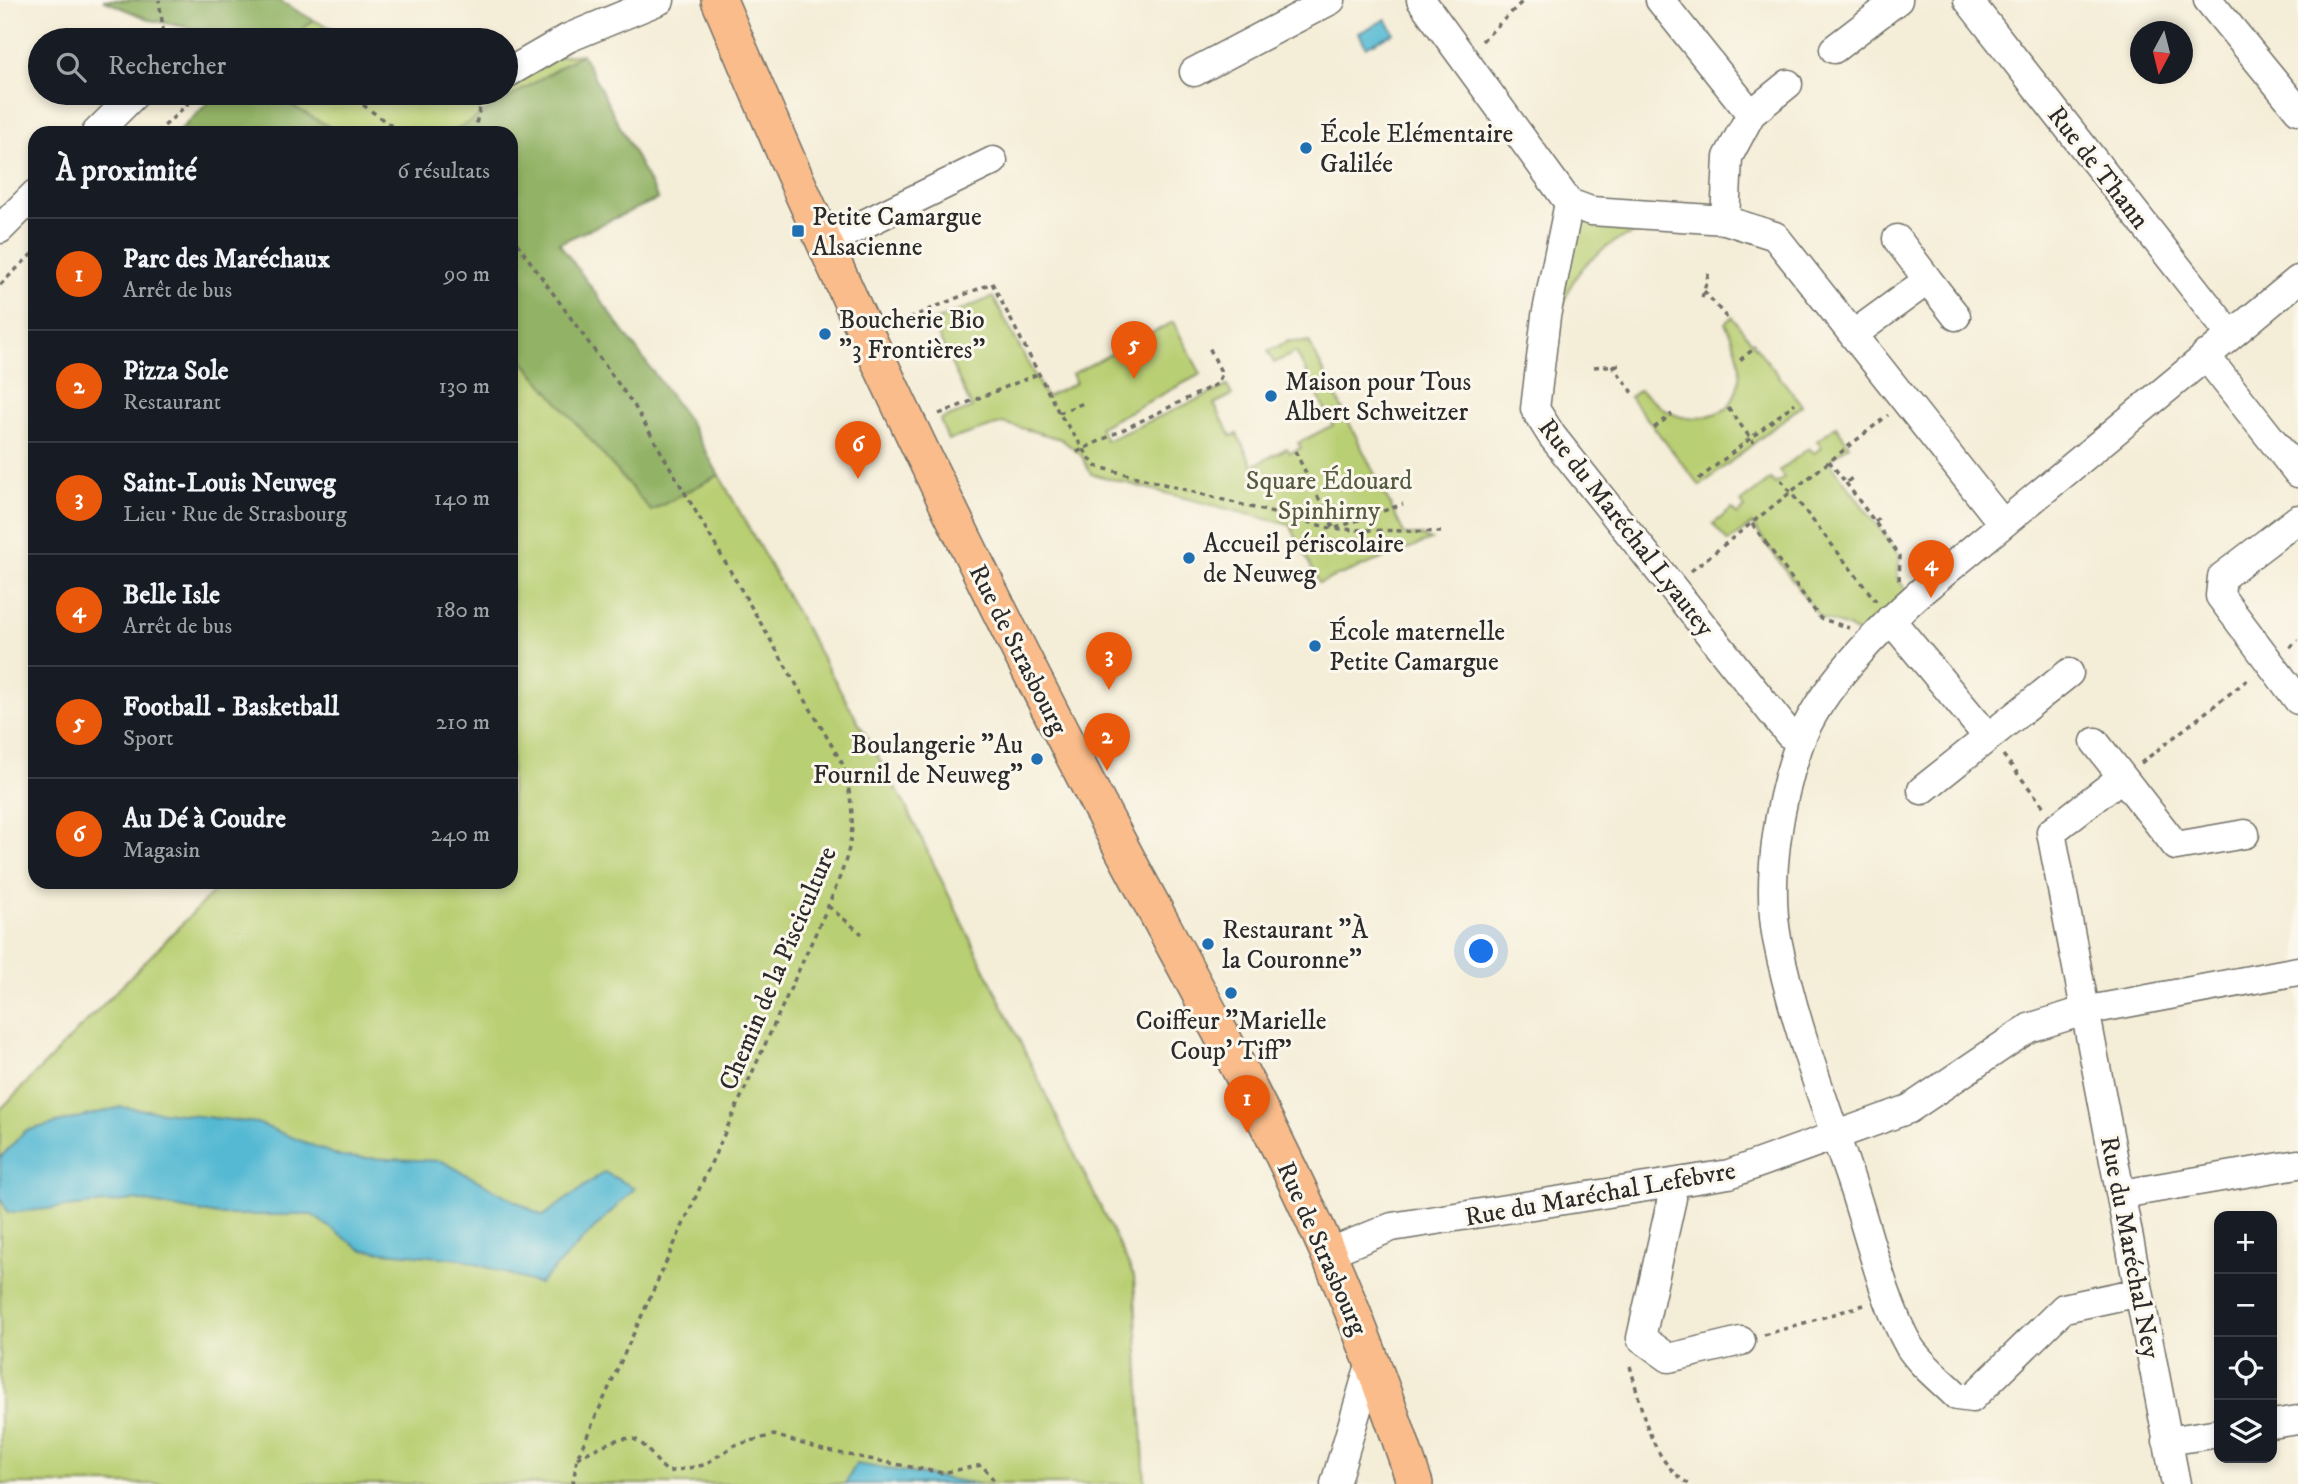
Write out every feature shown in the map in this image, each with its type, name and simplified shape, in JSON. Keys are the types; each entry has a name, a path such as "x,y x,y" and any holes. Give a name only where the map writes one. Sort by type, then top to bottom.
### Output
{"main road":[{"name":"Rue de Strasbourg","path":"719,0 825,243 996,605 1148,901 1207,1007 1328,1253 1372,1359 1415,1484"}],"street":[{"path":"518,67 568,38 660,0"},
{"path":"1234,33 1298,0"},
{"path":"1194,72 1331,0"},
{"path":"1421,0 1569,203 1591,211 1725,220 1775,236 2003,524"},
{"path":"1660,0 1751,114"},
{"path":"1834,49 1898,0"},
{"name":"Rue de Thann","path":"1968,0 2230,334"},
{"path":"2208,0 2298,110"},
{"path":"1725,220 1728,157 1751,114 1788,84"},
{"path":"103,126 124,105"},
{"path":"825,243 993,161"},
{"path":"0,229 28,201"},
{"name":"Rue du Maréchal Lyautey","path":"1569,203 1546,316 1535,409 1552,436 1789,734 1800,740"},
{"path":"1897,239 1956,316"},
{"path":"1854,334 1928,280"},
{"path":"2139,1292 2064,1308 1972,1398 1956,1396 1910,1348 1889,1297 1799,1025 1777,937 1773,866 1778,829 1800,740 1823,701 1868,641 1913,599 2298,280"},
{"path":"2205,355 2298,473"},
{"path":"2298,519 2221,577 2220,596 2298,700"},
{"path":"1890,619 1988,737"},
{"path":"1922,790 2070,673"},
{"path":"2095,742 2176,846 2245,834"},
{"path":"2051,832 2122,777"},
{"name":"Rue du Maréchal Ney","path":"2051,832 2176,1484"},
{"name":"Rue du Maréchal Lefebvre","path":"1328,1253 1392,1227 1729,1174 1909,1109 2029,1028 2084,1011 2298,971"},
{"path":"2122,1194 2298,1164"},
{"path":"1670,1185 1672,1198 1641,1338 1669,1358 1746,1339"},
{"path":"1335,1484 1372,1359"},
{"path":"2277,1423 2298,1420"},
{"path":"2167,1441 2214,1434"}],"path":[{"path":"159,0 163,28"},
{"path":"1462,59 1524,0"},
{"path":"164,126 186,105"},
{"path":"365,105 392,126"},
{"path":"476,126 480,105"},
{"name":"Chemin de la Pisciculture","path":"518,245 635,407 842,763 852,798 854,828 848,860 577,1458 573,1484"},
{"path":"0,285 28,258"},
{"path":"1702,298 1709,272"},
{"path":"900,322 992,283 1079,451 1101,469 1335,529 1441,532"},
{"path":"1704,291 1727,318 1730,315"},
{"path":"1079,451 1217,384 1222,374 1208,345"},
{"path":"1740,360 1756,347"},
{"path":"1612,365 1632,391 1628,395"},
{"path":"1594,367 1619,365"},
{"path":"939,414 1038,374"},
{"path":"1059,413 1086,401"},
{"path":"1672,587 1906,401"},
{"path":"1699,479 1795,403"},
{"path":"1728,408 1754,443"},
{"path":"1654,428 1672,414"},
{"path":"1295,450 1335,529"},
{"path":"1829,461 1900,556 1897,578 1913,599"},
{"path":"1846,483 1853,477"},
{"path":"1781,480 1890,619"},
{"path":"1335,529 1403,503"},
{"path":"1875,522 1881,516"},
{"path":"1752,524 1820,618 1848,627 1868,641"},
{"path":"1761,547 1766,543"},
{"path":"1789,589 1796,585"},
{"path":"2122,777 2298,640"},
{"path":"1988,737 2042,802 2051,832"},
{"path":"828,906 862,934"},
{"path":"1746,1339 1816,1321 1889,1297"},
{"path":"1630,1366 1652,1442 1675,1476 1689,1484"},
{"path":"577,1458 629,1438 639,1441 656,1463 668,1472 704,1465 735,1445 774,1435 823,1450 942,1473 982,1465 997,1484"}],"green space":[{"path":"103,0 278,0 313,20 304,28 191,28 150,20"},
{"path":"313,20 331,28 304,28"},
{"path":"582,54 518,93 518,62"},
{"path":"582,54 658,199 559,243 688,420 719,475 651,511 518,355 518,126 462,126 497,105 518,105 518,92"},
{"path":"206,105 291,105 328,126 184,126"},
{"path":"291,105 498,105 464,126 328,126"},
{"path":"1592,220 1659,226 1659,230 1628,236 1599,252 1577,276 1564,304 1560,304 1576,223"},
{"name":"Square Édouard Spinhirny","path":"993,297 1046,397 1076,383 1072,374 1173,322 1201,374 1100,427 1106,441 1227,386 1232,395 1214,404 1231,436 1237,434 1253,466 1287,448 1290,453 1301,448 1298,443 1333,425 1296,352 1274,363 1268,351 1289,341 1309,342 1405,535 1419,535 1431,540 1319,583 1290,525 1091,474 1081,455 1061,439 1003,423 948,440 940,420 972,408 932,322"},
{"path":"1732,317 1802,405 1700,486 1630,397 1640,390 1661,407 1681,417 1702,417 1728,408 1740,376 1735,345 1725,323"},
{"path":"518,355 651,510 719,475 905,805 1134,1276 1145,1484 978,1484 856,1464 845,1484 0,1484 0,1110 216,889 518,889"},
{"path":"1836,426 1849,445 1829,461 1900,556 1897,578 1913,599 1868,641 1848,627 1820,618 1752,524 1728,542 1713,524 1732,509 1737,515 1745,508 1741,502 1771,479 1775,484 1784,478 1779,471 1809,448 1814,453 1822,447 1817,441"}],"water":[{"path":"1386,19 1394,33 1366,47 1359,33"},
{"path":"121,1107 257,1123 341,1157 442,1161 543,1216 604,1172 635,1188 539,1284 461,1259 362,1250 312,1215 218,1215 135,1200 8,1213 0,1197 0,1158 25,1131"},
{"path":"856,1464 978,1484 845,1484"}],"place":[{"name":"École Elémentaire Galilée","path":"1306,148"},
{"name":"Petite Camargue Alsacienne","path":"798,231"},
{"name":"Boucherie Bio \"3 Frontières\"","path":"825,334"},
{"name":"Football - Basketball","path":"1134,379"},
{"name":"Maison pour Tous Albert Schweitzer","path":"1271,396"},
{"name":"Au Dé à Coudre","path":"858,479"},
{"name":"Accueil périscolaire de Neuweg","path":"1189,558"},
{"name":"Belle Isle","path":"1931,598"},
{"name":"École maternelle Petite Camargue","path":"1315,646"},
{"name":"Saint-Louis Neuweg","path":"1109,690"},
{"name":"Boulangerie \"Au Fournil de Neuweg\"","path":"1037,759"},
{"name":"Pizza Sole","path":"1107,771"},
{"name":"Restaurant \"À la Couronne\"","path":"1208,944"},
{"name":"Coiffeur \"Marielle Coup' Tiff\"","path":"1231,993"},
{"name":"Parc des Maréchaux","path":"1247,1133"}]}
